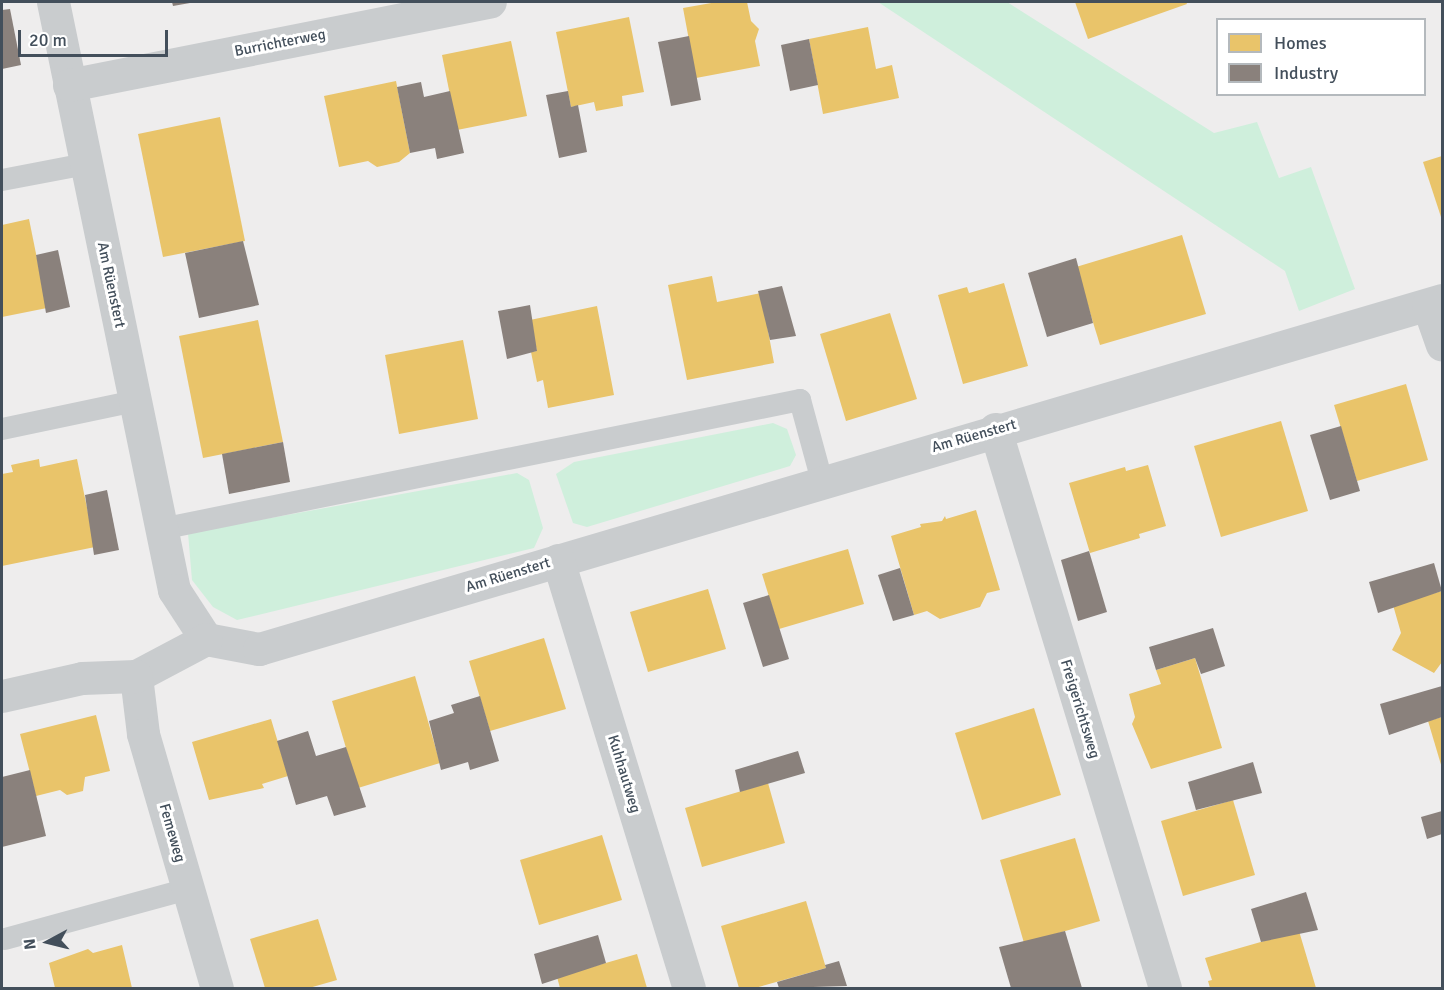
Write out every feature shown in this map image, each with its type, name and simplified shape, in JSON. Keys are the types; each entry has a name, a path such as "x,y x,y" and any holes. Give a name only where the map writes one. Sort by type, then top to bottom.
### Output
{"street":[{"name":"Am Rüenstert","path":"53,2 174,591 206,639 258,649 995,429 1435,302"},
{"name":"Burrichterweg","path":"69,85 490,2"},
{"path":"1435,302 1443,345"},
{"name":"Freigerichtsweg","path":"995,429 1165,988"},
{"name":"Kuhhautweg","path":"558,560 689,988"},
{"path":"2,696 82,678 136,676 206,639"},
{"name":"Femeweg","path":"136,676 143,734 217,988"}],"lane":[{"path":"2,180 86,164"},
{"path":"161,529 800,400 822,481"},
{"path":"2,429 135,401"},
{"path":"5,939 188,889"}],"green space":[{"path":"878,2 1007,2 1214,133 1257,122 1279,178 1311,167 1355,289 1299,311 1285,271"},
{"path":"773,423 787,429 796,455 790,466 587,527 573,523 556,474 574,462"},
{"path":"517,473 529,480 543,528 534,548 237,620 213,607 192,580 188,533"}],"building: Homes":[{"path":"717,2 747,2 751,21 759,29 755,41 760,66 696,78 683,8"},
{"path":"1075,2 1186,2 1187,4 1088,39"},
{"path":"629,17 644,92 622,96 623,106 596,111 594,102 571,107 556,32"},
{"path":"868,27 876,69 892,65 899,98 823,114 809,39"},
{"path":"511,41 527,116 457,130 442,55"},
{"path":"396,81 410,153 399,162 377,167 368,161 339,167 324,96"},
{"path":"220,117 245,241 163,257 138,134"},
{"path":"1442,156 1442,220 1423,162"},
{"path":"29,219 47,308 2,317 2,225"},
{"path":"1182,235 1206,314 1100,345 1076,267"},
{"path":"712,276 717,302 761,293 774,363 687,380 668,285"},
{"path":"1004,283 1028,366 963,384 938,295 967,287 969,293"},
{"path":"597,306 614,395 548,408 543,380 537,382 531,352 537,351 530,320"},
{"path":"890,313 917,399 846,421 820,334"},
{"path":"258,320 283,442 203,458 179,336"},
{"path":"463,340 478,419 399,434 385,355"},
{"path":"1406,384 1428,460 1357,481 1334,405"},
{"path":"1281,421 1308,511 1221,537 1194,446"},
{"path":"39,459 40,467 77,459 95,547 2,566 2,474 13,472 11,465"},
{"path":"1148,465 1166,526 1139,534 1140,538 1090,553 1069,483 1125,467 1126,471"},
{"path":"976,510 1000,590 987,593 980,607 940,619 927,611 914,615 891,536 921,527 920,524 942,521 945,516 946,519"},
{"path":"848,549 864,604 779,629 762,574"},
{"path":"708,589 726,649 648,672 630,612"},
{"path":"1442,591 1442,662 1434,673 1392,650 1401,633 1393,605"},
{"path":"544,638 566,709 490,731 469,661"},
{"path":"1195,658 1222,748 1151,769 1132,724 1135,717 1129,694 1161,684 1156,670"},
{"path":"415,676 440,763 358,788 332,701"},
{"path":"1034,708 1061,795 982,820 955,733"},
{"path":"96,715 110,771 85,777 83,791 67,795 60,790 36,796 20,734"},
{"path":"1442,717 1442,768 1428,721"},
{"path":"271,719 288,776 262,784 264,788 209,800 192,742"},
{"path":"768,783 785,843 702,867 685,808"},
{"path":"1233,800 1255,875 1183,896 1161,821"},
{"path":"602,835 622,900 539,925 520,860"},
{"path":"1075,838 1100,921 1024,943 1000,860"},
{"path":"806,901 826,968 755,988 739,988 721,926"},
{"path":"318,919 337,980 309,988 265,988 250,939"},
{"path":"1299,931 1316,988 1210,988 1208,981 1212,980 1205,958"},
{"path":"122,945 132,988 55,988 49,963 88,949 93,953"},
{"path":"637,954 647,988 560,988 557,977"}],"building: Industry":[{"path":"172,2 190,2 190,3 173,6"},
{"path":"10,9 21,65 2,69 2,10"},
{"path":"689,36 701,100 671,106 658,42"},
{"path":"809,39 818,85 790,91 781,45"},
{"path":"421,82 424,97 450,91 464,153 437,159 435,148 410,153 397,87"},
{"path":"568,91 571,107 578,105 587,152 559,158 546,95"},
{"path":"243,241 259,305 199,318 185,253"},
{"path":"58,250 70,307 46,313 36,255"},
{"path":"1076,258 1093,323 1047,337 1028,273"},
{"path":"782,286 796,336 770,340 758,291"},
{"path":"530,305 537,351 507,359 498,311"},
{"path":"1341,426 1360,491 1330,500 1310,435"},
{"path":"283,442 290,482 229,494 222,454"},
{"path":"107,490 119,550 94,555 85,495"},
{"path":"1089,551 1107,612 1078,621 1061,560"},
{"path":"1434,563 1442,591 1378,613 1369,582"},
{"path":"900,568 914,615 893,621 878,575"},
{"path":"769,595 789,659 763,667 743,603"},
{"path":"1213,628 1225,666 1201,674 1195,658 1156,670 1149,647"},
{"path":"1442,686 1442,717 1389,735 1380,704"},
{"path":"480,696 499,761 470,770 468,762 441,770 429,721 454,713 451,705"},
{"path":"308,731 316,756 346,747 366,807 334,816 327,796 296,805 277,741"},
{"path":"798,751 805,773 740,792 735,770"},
{"path":"1253,762 1262,793 1196,810 1188,782"},
{"path":"30,770 46,836 2,847 2,777"},
{"path":"1442,811 1442,834 1427,839 1421,817"},
{"path":"1306,892 1318,930 1261,942 1251,909"},
{"path":"1065,931 1082,988 1011,988 999,947"},
{"path":"598,935 606,963 542,984 534,954"},
{"path":"839,961 847,986 779,988 777,982 826,968 825,965"}]}
